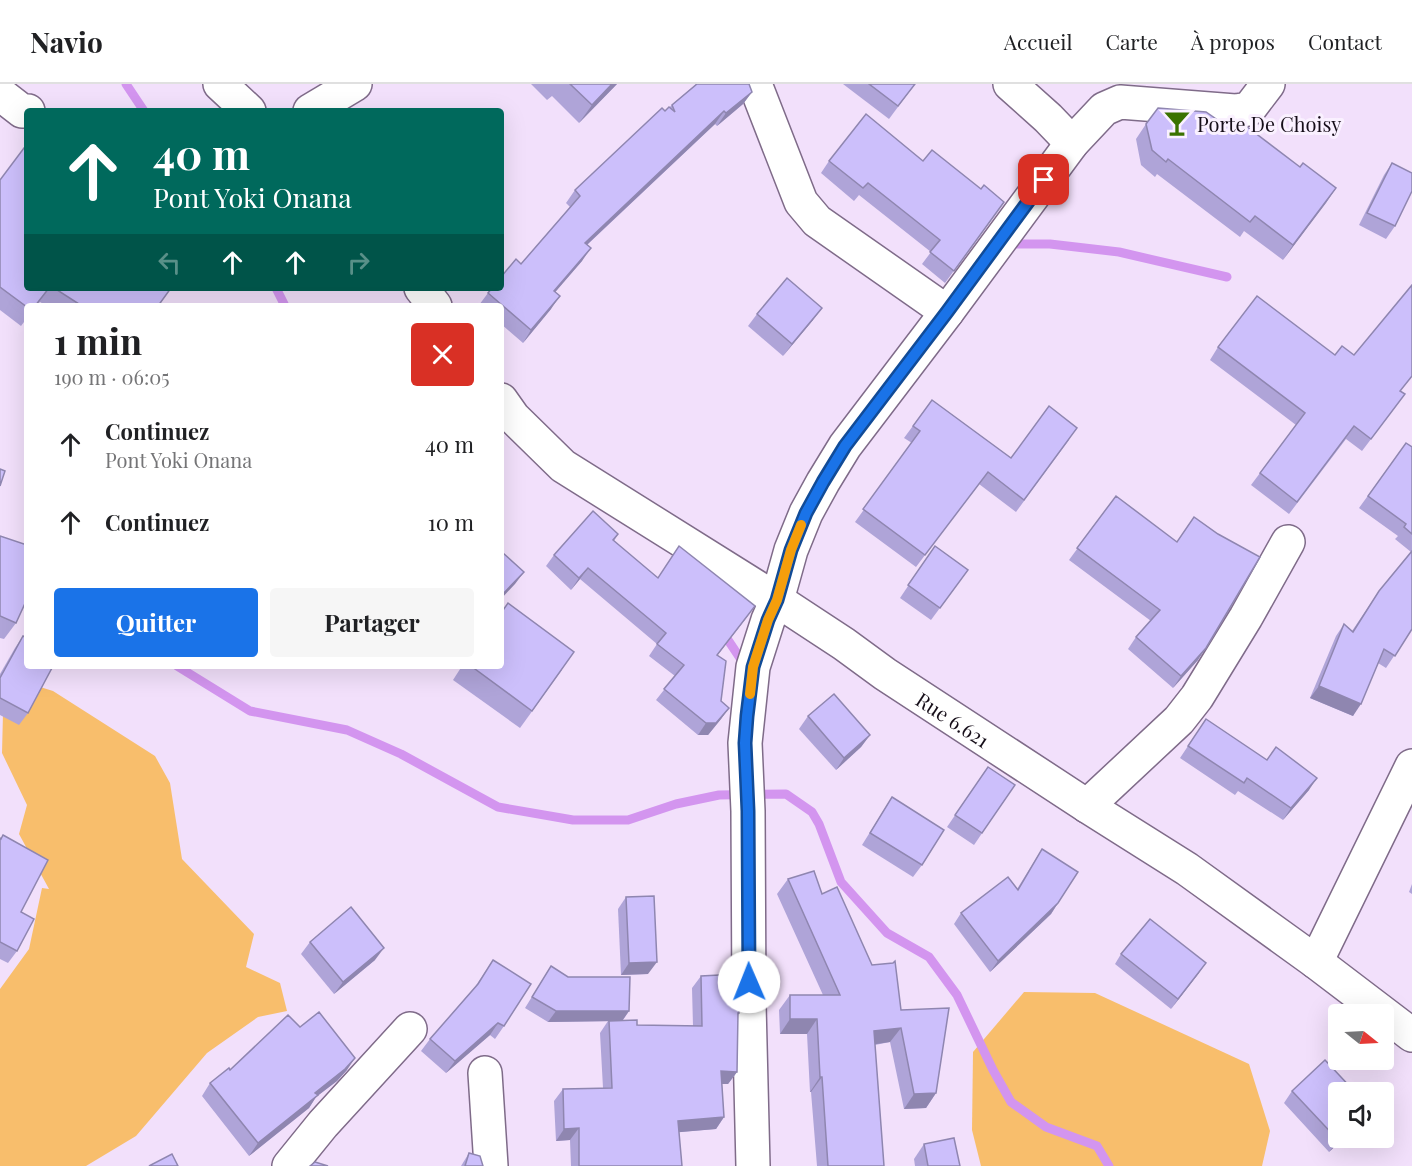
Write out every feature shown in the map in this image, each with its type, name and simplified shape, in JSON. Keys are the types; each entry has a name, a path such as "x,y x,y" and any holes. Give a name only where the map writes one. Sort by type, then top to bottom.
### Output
{"street":[{"path":"220,84 246,108"},
{"path":"315,108 355,84"},
{"path":"755,84 801,202 817,221 947,312"},
{"path":"1010,84 1071,142"},
{"path":"753,1166 745,743 753,667 777,600 791,550 806,513 845,446 947,312 1071,142 1104,109 1120,102 1234,111 1249,109 1268,84"},
{"path":"0,94 24,111"},
{"name":"Rue 6.621","path":"504,404 513,417 563,466 777,600 885,674 1187,869 1412,1035"},
{"path":"1087,806 1179,720 1197,697 1288,542"},
{"path":"1316,963 1412,766"},
{"path":"289,1166 323,1124 410,1029"},
{"path":"485,1073 491,1166"}],"shaded area":[{"path":"37,686 53,691 155,756 170,783 182,859 254,934 246,967 280,983 287,1011 258,1017 207,1053 136,1136 86,1166 0,1166 0,989 29,949 42,888 49,889 19,834 27,805 2,753 3,713"},
{"path":"1024,992 1095,993 1249,1064 1270,1131 1262,1166 981,1166 972,1130 973,1052"}],"building":[{"path":"570,84 612,84 592,105"},
{"path":"697,84 749,84 752,92 726,113 724,111 585,243 591,248 554,291 560,296 531,330 504,307 504,303 500,303 488,293 504,291 504,273 516,259 521,264 580,196 575,190 662,108 665,111 669,107 675,112 672,105"},
{"path":"869,84 915,84 898,106"},
{"path":"1158,108 1206,112 1235,132 1242,123 1300,167 1303,163 1336,188 1293,245 1255,216 1250,222 1168,159 1166,162 1152,150 1146,124"},
{"path":"866,114 923,161 932,150 981,189 984,185 1004,202 954,271 930,252 940,240 868,183 863,188 829,161"},
{"path":"24,148 24,291 47,291 37,303 24,305 0,287 0,180"},
{"path":"1392,163 1412,173 1412,191 1395,226 1367,213"},
{"path":"787,278 822,308 792,344 757,314"},
{"path":"1412,285 1412,376 1400,391 1405,394 1371,439 1354,426 1297,502 1260,473 1305,413 1218,347 1257,296 1335,355 1342,346 1354,355"},
{"path":"59,291 169,291 160,303 77,303"},
{"path":"932,400 1011,458 1049,406 1077,428 1024,500 988,472 925,555 863,509 920,431 913,426"},
{"path":"1406,443 1412,447 1412,534 1404,527 1406,524 1368,496"},
{"path":"0,469 5,471 0,486"},
{"path":"1116,496 1177,542 1194,517 1218,534 1260,557 1206,648 1181,676 1136,637 1160,610 1077,548"},
{"path":"593,511 618,534 613,540 658,578 679,546 755,606 717,655 726,661 721,701 729,708 716,723 706,723 664,689 684,665 657,644 666,633 588,568 579,578 554,555"},
{"path":"0,536 24,544 24,606 16,623 0,616"},
{"path":"935,546 968,570 940,608 908,585"},
{"path":"1412,551 1412,629 1395,656 1384,649 1361,704 1319,686 1344,624 1353,632 1379,591"},
{"path":"504,554 524,572 504,593"},
{"path":"508,603 574,652 532,711 475,669 504,669 504,609"},
{"path":"23,636 24,669 51,669 28,713 0,698 0,678"},
{"path":"834,694 870,735 844,758 808,716"},
{"path":"1206,719 1267,760 1276,747 1317,778 1291,808 1247,778 1244,783 1188,746"},
{"path":"988,767 1015,785 982,833 955,815"},
{"path":"892,797 944,830 922,865 870,833"},
{"path":"3,835 48,860 21,912 34,919 17,951 0,942 0,838"},
{"path":"1042,849 1078,872 1058,903 998,961 961,913 1008,877 1018,890"},
{"path":"814,871 822,894 837,887 872,965 895,961 901,1010 949,1008 936,1093 914,1094 901,1028 874,1031 884,1166 828,1166 817,1019 790,1019 790,995 840,995 788,879"},
{"path":"654,896 657,962 629,963 626,897"},
{"path":"351,907 384,948 343,982 310,942"},
{"path":"1150,919 1206,963 1178,999 1121,954"},
{"path":"493,960 531,984 504,1026 498,1023 455,1061 430,1039 478,984"},
{"path":"551,966 568,977 630,977 629,1011 556,1011 532,997"},
{"path":"739,974 737,1072 721,1071 724,1117 678,1121 682,1166 579,1166 579,1128 564,1129 563,1089 612,1088 609,1021 637,1020 637,1025 702,1026 701,976"},
{"path":"319,1012 355,1058 315,1093 318,1095 258,1143 210,1083 229,1068 230,1070 288,1015 300,1027"},
{"path":"1325,1060 1328,1063 1328,1070 1334,1070 1346,1082 1328,1082 1328,1129 1292,1091"},
{"path":"954,1138 960,1166 928,1166 924,1144"},
{"path":"469,1153 480,1156 483,1166 465,1166"},
{"path":"172,1154 178,1166 149,1166"},
{"path":"315,1162 328,1166 310,1166"}],"waterway":[{"path":"126,84 142,108"},
{"path":"1008,244 1050,244 1119,252 1227,277"},
{"path":"278,291 284,303"},
{"path":"722,631 746,667"},
{"path":"182,669 250,711 347,730 401,754 498,807 573,820 628,820 676,804 719,795 786,794 812,812 819,824 841,882 887,933 929,957 957,995 1011,1102 1046,1127 1097,1146 1109,1166"}],"slow traffic":[{"path":"750,694 753,667 801,525"}],"place":[{"name":"Porte De Choisy","path":"1177,123"}],"route":[{"path":"749,982 748,811 745,743 747,716 753,667 777,600 791,550 806,513 845,446 1044,180"}]}
